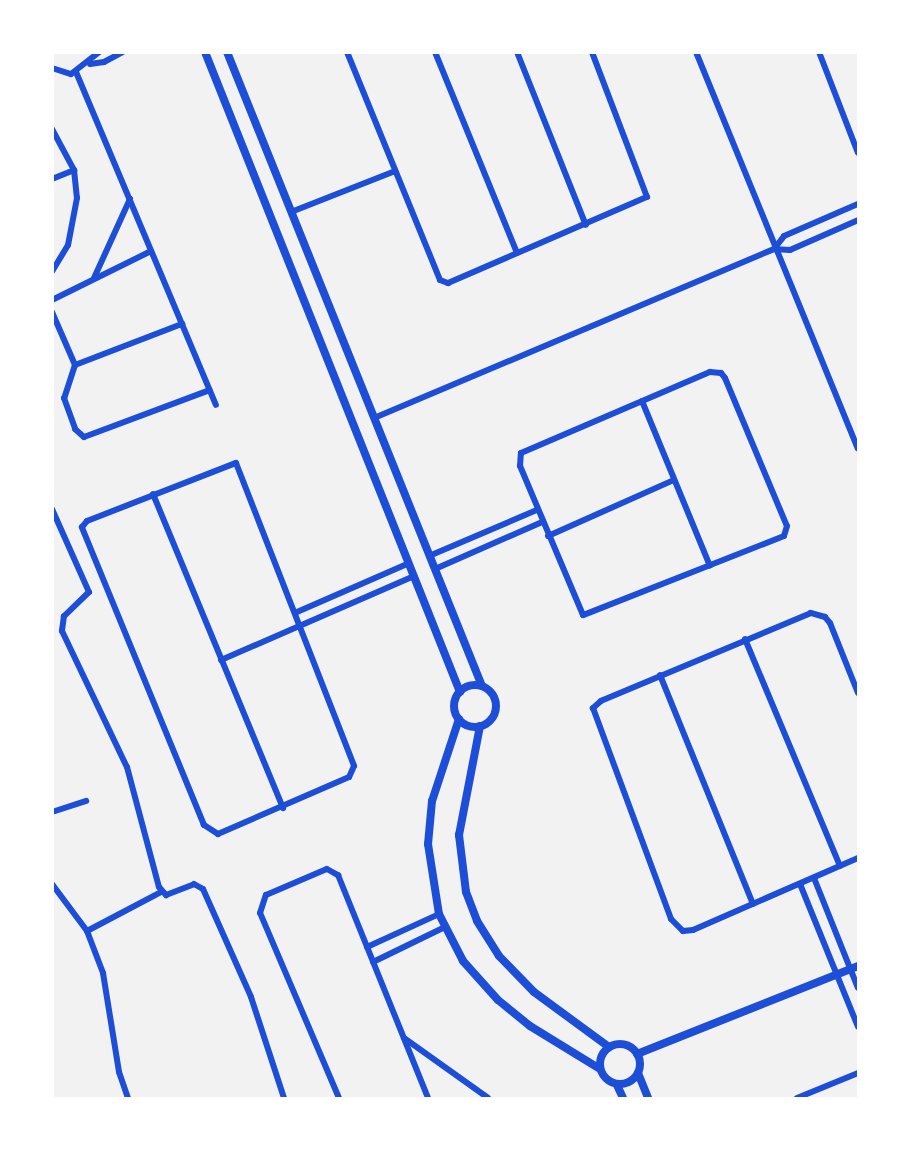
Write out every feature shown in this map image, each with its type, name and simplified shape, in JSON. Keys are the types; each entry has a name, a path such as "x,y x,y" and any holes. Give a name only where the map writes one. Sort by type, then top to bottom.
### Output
{"street":[{"path":"52,68 66,74 76,72 89,64 99,52 104,62"},
{"path":"89,64 104,62 111,55 123,52"},
{"path":"205,52 460,692 455,708 459,719 469,726 480,726 490,720 496,710 494,698 482,686 227,52"},
{"path":"347,52 440,280 448,283 643,201 648,190 592,52"},
{"path":"435,52 518,253"},
{"path":"517,52 586,225"},
{"path":"696,52 774,249 858,448"},
{"path":"819,52 858,153"},
{"path":"76,72 216,405"},
{"path":"52,272 68,244 77,209 74,170 53,130"},
{"path":"52,179 74,170"},
{"path":"291,212 394,171"},
{"path":"94,278 130,199"},
{"path":"774,249 784,236 858,204"},
{"path":"374,418 774,249 790,250 858,220"},
{"path":"52,300 152,251"},
{"path":"52,312 75,365 64,398 75,429 84,437 210,390"},
{"path":"75,365 182,324"},
{"path":"710,372 721,373 787,526 780,539 587,616 581,612 537,510 520,466 524,449 710,372"},
{"path":"642,400 710,566"},
{"path":"236,463 297,612 354,766 349,777 283,808 211,834 204,825 82,531 87,521 236,463"},
{"path":"548,536 674,480"},
{"path":"153,494 283,808"},
{"path":"52,509 89,592 64,615 62,631 127,767 161,892"},
{"path":"429,556 537,510"},
{"path":"435,569 542,522"},
{"path":"297,612 409,563"},
{"path":"221,660 414,576"},
{"path":"858,693 830,623 819,614 745,639 660,675 593,708 671,919 683,930 693,930 858,858"},
{"path":"745,639 840,866"},
{"path":"660,675 753,904"},
{"path":"460,692 470,686 482,686"},
{"path":"459,719 432,801 428,844 439,914 445,927 463,961 498,1000 530,1026 600,1069 606,1080 617,1084 630,1082 638,1073"},
{"path":"480,726 459,835 466,892 477,921 499,956 534,992 609,1047"},
{"path":"52,812 86,801"},
{"path":"339,1098 260,912 262,900 331,870 338,875 428,1098"},
{"path":"814,878 855,968 858,988"},
{"path":"52,884 87,931 103,972 119,1072 128,1098"},
{"path":"87,931 161,892 171,894 194,884 203,889 251,997 284,1098"},
{"path":"800,884 858,1027"},
{"path":"367,947 439,914"},
{"path":"373,962 445,927"},
{"path":"637,1054 855,968"},
{"path":"404,1038 488,1098"},
{"path":"600,1069 601,1056 609,1047 622,1044 637,1054"},
{"path":"637,1054 638,1073 648,1098"},
{"path":"797,1098 858,1073"},
{"path":"617,1084 623,1098"}]}
